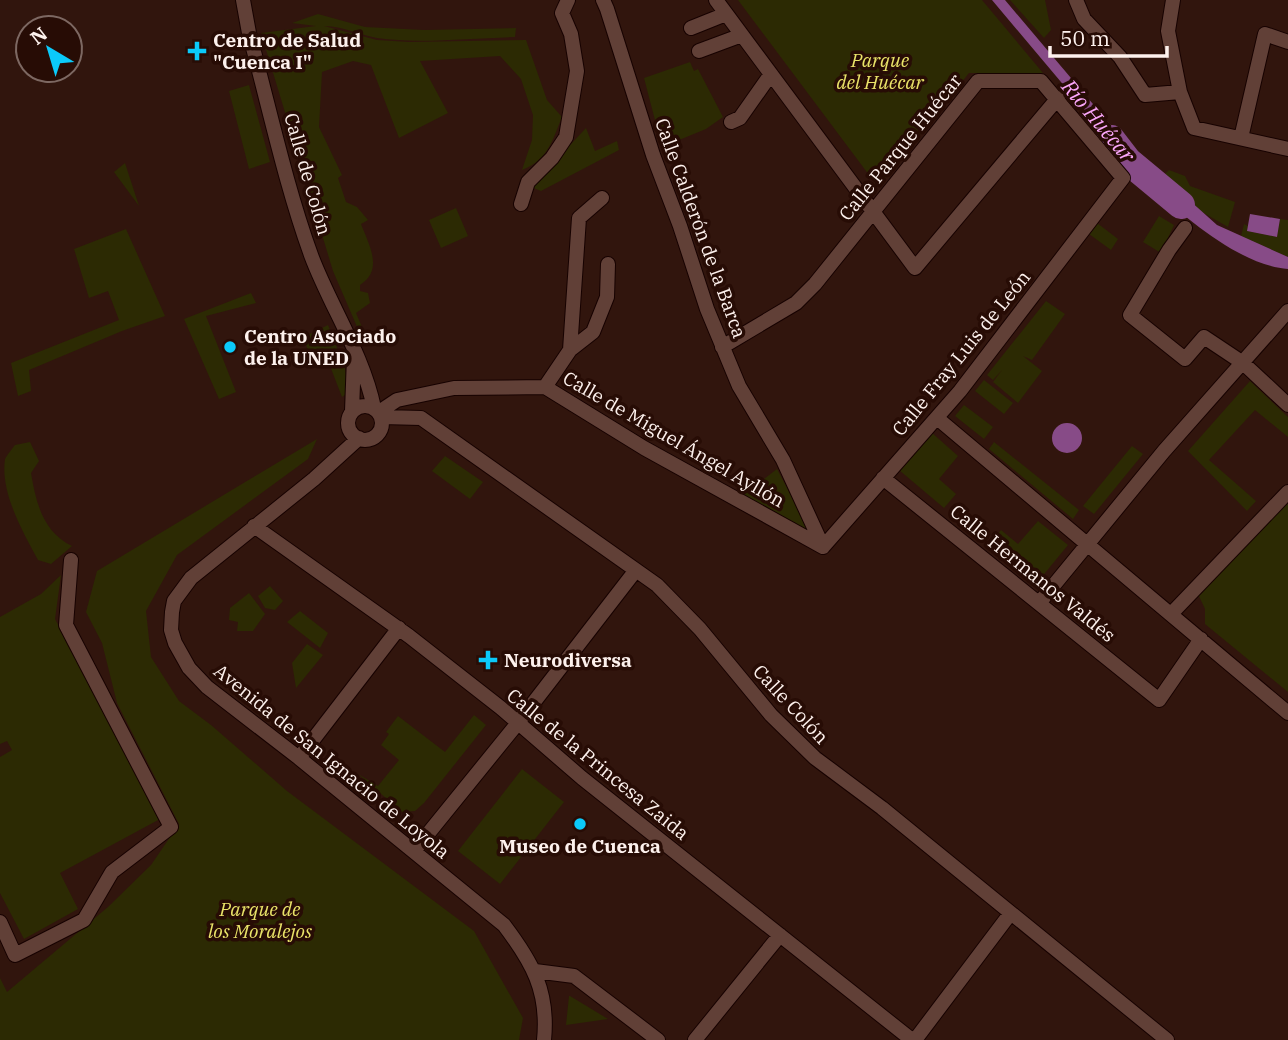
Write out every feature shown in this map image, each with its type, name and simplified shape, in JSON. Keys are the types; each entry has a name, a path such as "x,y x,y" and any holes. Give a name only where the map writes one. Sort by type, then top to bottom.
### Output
{"street":[{"name":"Calle de Colón","path":"243,0 252,44 304,233 322,281 370,385 378,412"},
{"name":"Calle Calderón de la Barca","path":"603,0 653,155 722,347 739,386 783,460 822,547"},
{"path":"716,0 915,268 1058,98"},
{"path":"1076,0 1084,19 1120,57 1145,95 1180,92"},
{"path":"1172,0 1168,31 1180,92 1194,128 1288,149"},
{"path":"521,204 528,182 552,158 565,138 577,71 565,7"},
{"path":"691,28 726,14"},
{"path":"1241,138 1265,34 1288,42"},
{"path":"699,51 742,35"},
{"path":"731,122 740,118 771,74"},
{"name":"Calle Parque Huécar","path":"722,347 796,303 978,81 1041,80 1058,98"},
{"name":"Calle Fray Luis de León","path":"822,547 937,418 1123,178 1058,98"},
{"path":"570,350 579,218 602,198"},
{"path":"1185,228 1130,315 1185,359 1204,337 1243,363 1288,405"},
{"path":"545,387 570,350 593,332 607,297 608,264"},
{"path":"1040,602 1164,451 1288,310"},
{"name":"Calle de Colón","path":"352,411 354,352"},
{"name":"Calle de Miguel Ángel Ayllón","path":"378,412 397,400 454,388 545,387 644,448 822,547"},
{"path":"365,405 378,412 382,427 377,435 368,440 359,438 349,428 352,411 365,405"},
{"name":"Calle Colón","path":"378,412 421,418 657,585 684,611 771,715 815,758 882,808 1167,1040"},
{"path":"937,418 1288,713"},
{"name":"Avenida de San Ignacio de Loyola","path":"359,438 314,479 198,572 183,588 172,611 172,630 181,658 199,678 504,925 535,971 544,1002 544,1040"},
{"name":"Calle Hermanos Valdés","path":"883,478 1159,700 1200,639"},
{"path":"1171,614 1288,492"},
{"name":"Calle de la Princesa Zaida","path":"254,526 400,628 779,935 914,1040"},
{"path":"0,922 15,955 85,920 112,872 171,827 66,625 71,560"},
{"path":"414,851 636,570"},
{"path":"299,758 400,628"},
{"path":"914,1040 1010,914"},
{"path":"695,1040 779,935"},
{"path":"535,971 574,976 658,1040"}],"green space":[{"name":"Parque del Huécar","path":"738,0 982,0 1043,73 969,73 878,187"},
{"path":"1010,0 1045,0 1051,30 1044,38"},
{"path":"318,14 365,27 424,30 516,28 515,37 410,41 377,38 338,27 324,26 377,40 409,42 526,40 547,100 562,117 552,142 543,155 522,170 532,140 533,115 521,79 500,56 420,61 448,113 399,138 371,65 353,61 322,72 319,127 342,175 338,178 346,202 357,207 368,220 361,224 371,249 373,265 367,279 360,285 360,291 368,293 370,303 356,313 365,334 361,336 333,271 261,33 316,26 292,23"},
{"path":"690,62 694,71 698,69 723,117 706,129 662,147 644,78"},
{"path":"249,85 270,162 249,169 229,91"},
{"path":"586,128 595,151 617,141 619,150 541,191 531,187"},
{"path":"125,163 139,206 114,172"},
{"path":"1169,170 1185,176 1190,186 1235,202 1228,227 1202,212 1163,176"},
{"path":"456,208 468,236 441,248 429,220"},
{"path":"1159,216 1174,225 1161,253 1143,242"},
{"path":"1280,219 1288,220 1288,257 1241,236 1244,224 1248,226 1247,231 1277,237"},
{"path":"1097,223 1118,239 1111,250 1089,234"},
{"path":"126,229 165,316 29,370 31,391 18,396 11,363 119,320 108,291 89,298 74,249"},
{"path":"251,293 256,303 206,316 236,392 219,399 184,319"},
{"path":"1046,301 1065,314 1032,360 1023,356 1042,371 1018,403 993,382 1002,370 993,380 987,375"},
{"path":"328,325 345,368 348,393 342,397 330,366 325,361 312,366 304,337"},
{"path":"984,380 1013,403 1004,414 975,391"},
{"path":"1250,381 1288,417 1288,437 1255,410 1209,460 1256,501 1247,511 1188,451"},
{"path":"964,405 993,427 984,439 955,416"},
{"path":"931,432 958,456 939,479 956,494 944,508 899,470"},
{"name":"Parque de los Moralejos","path":"317,439 308,459 177,555 146,611 151,657 179,701 287,791 474,931 523,1018 519,1040 0,1040 0,978 7,992 108,907 151,865 179,824 117,703 102,643 86,612 97,571"},
{"path":"30,442 39,461 31,473 43,516 54,533 72,546 51,564 38,560 14,512 6,485 6,457 15,445"},
{"path":"994,442 1079,510 1073,519 989,449"},
{"path":"1132,446 1143,454 1094,514 1083,506"},
{"path":"445,456 483,482 470,499 432,471"},
{"path":"777,469 811,533 742,496"},
{"path":"1288,503 1288,692 1205,624 1205,609 1198,594"},
{"path":"1038,521 1068,545 1036,584 989,545 1001,530 1018,544"},
{"path":"61,575 55,619 160,819 60,873 78,909 24,939 0,893 0,757 12,750 7,741 0,744 0,617 41,594"},
{"path":"270,586 283,601 275,610 265,608 258,596"},
{"path":"249,593 265,614 253,631 237,631 238,622 229,620 230,608"},
{"path":"300,611 328,633 320,648 287,622"},
{"path":"307,644 323,655 296,688 292,663"},
{"path":"474,715 486,725 415,811 402,812 358,774 378,786 399,760 381,745 389,734 386,732 398,716 445,752"},
{"path":"522,769 564,802 500,884 458,851"},
{"path":"570,996 608,1019 566,1025"}],"water":[{"path":"992,0 1005,0 1109,123 1145,161 1135,170"},
{"path":"1159,173 1217,225 1288,257 1288,269 1251,259 1196,225 1150,186"},
{"path":"1250,214 1280,219 1277,237 1247,231"},
{"path":"1067,423 1078,427 1082,438 1078,449 1067,453 1056,449 1052,438 1056,427"}],"waterway":[{"name":"Río Huécar","path":"1111,139 1128,161 1181,205"}],"place":[{"name":"Centro de Salud \"Cuenca I\"","path":"197,51"},
{"name":"Centro Asociado de la UNED","path":"230,347"},
{"name":"Neurodiversa","path":"488,660"},
{"name":"Museo de Cuenca","path":"580,824"}]}
